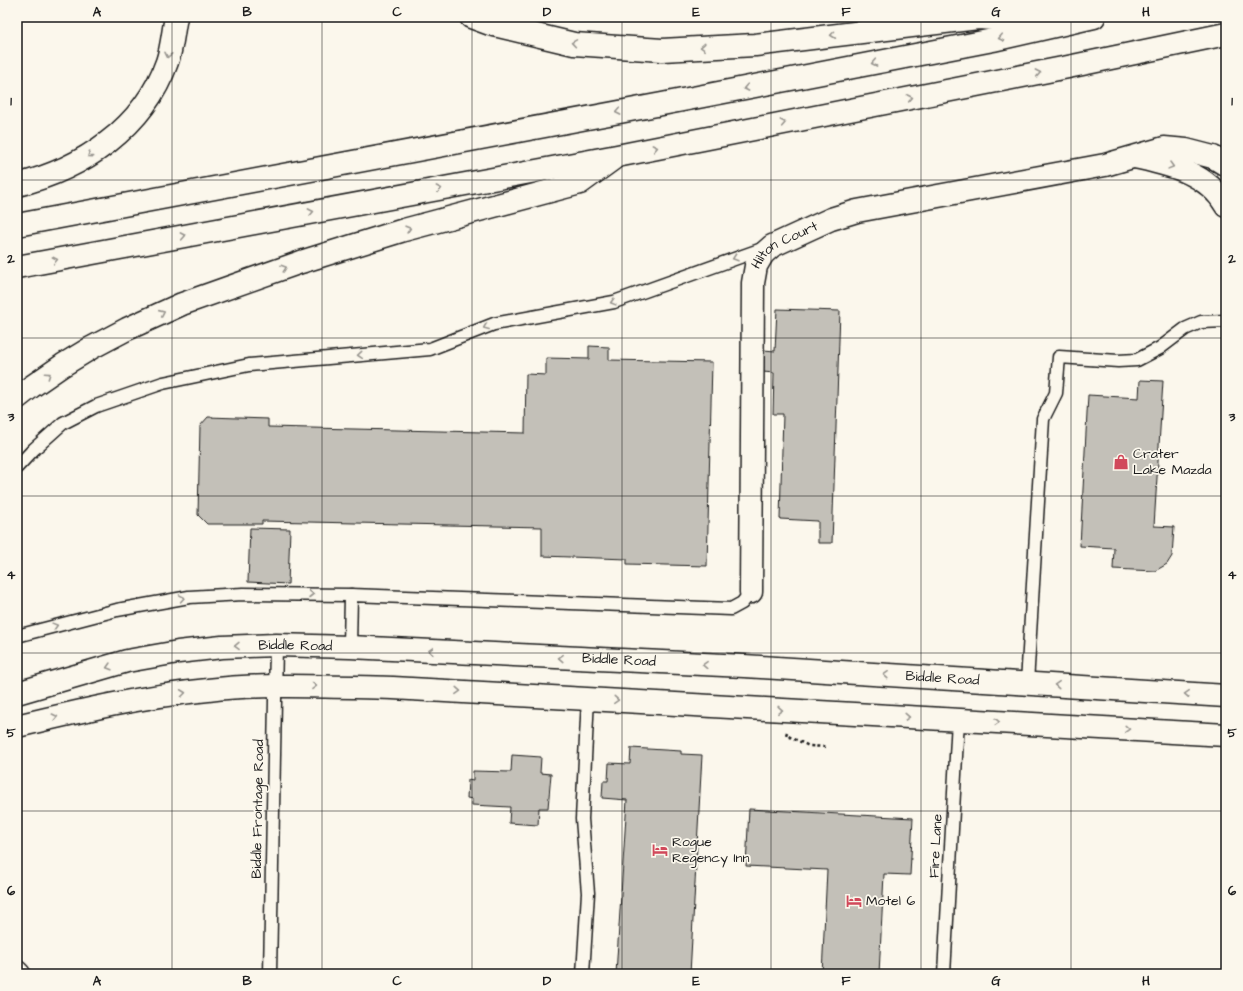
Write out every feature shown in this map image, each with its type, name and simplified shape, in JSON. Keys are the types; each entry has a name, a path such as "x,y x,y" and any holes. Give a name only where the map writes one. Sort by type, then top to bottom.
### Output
{"main road":[{"path":"17,185 39,180 84,160 113,139 135,118 153,93 167,61 176,17"},
{"path":"471,17 490,24 574,44 662,50 755,44 978,18 1067,24"},
{"path":"17,225 994,40 1094,17"},
{"path":"17,267 617,156 1226,34"},
{"name":"Hilton Court","path":"751,592 753,283 756,266 763,254 772,246 831,219 857,211 1104,165 1164,148 1186,150 1213,157 1226,165"},
{"path":"17,398 57,369 91,348 127,329 182,304 301,262 397,232 580,183 617,156"},
{"name":"Hilton Court","path":"1134,157 1181,169 1204,182 1222,199 1226,206"},
{"name":"Biddle Road","path":"17,693 128,661 178,652 222,647 276,645 350,647 744,666 1226,696"},
{"path":"17,726 85,710 160,696 209,689 275,686 393,688 588,698 1226,735"}],"lane":[{"path":"17,467 34,449 63,423 96,406 163,383 249,365 430,349 494,324 614,302 772,246"},
{"path":"1027,683 1043,419 1056,393 1059,357 1118,361 1137,360 1160,348 1185,329 1201,322 1226,320"},
{"path":"17,636 117,610 189,597 243,594 351,595 732,609 742,603 751,592"},
{"path":"350,647 351,595"},
{"name":"Biddle Frontage Road","path":"270,974 276,645"},
{"path":"583,974 588,893 582,819 588,698"},
{"name":"Fire Lane","path":"944,974 958,720"}],"path":[{"path":"787,729 786,735 809,746 826,747 826,749"}],"building":[{"path":"777,309 840,311 832,543 818,543 818,521 780,519 783,414 773,414 774,373 763,372 764,350 775,351"},
{"path":"589,346 609,347 609,360 712,362 707,566 627,564 627,559 542,556 542,527 262,521 262,524 207,524 198,515 200,426 208,417 268,419 268,427 525,433 526,374 546,375 546,358 589,359"},
{"name":"Crater Lake Mazda","path":"1140,380 1163,381 1154,526 1174,527 1172,556 1167,564 1155,571 1113,569 1114,548 1080,546 1088,395 1139,398"},
{"path":"250,528 290,529 288,584 248,582"},
{"name":"Rogue Regency Inn","path":"631,748 681,751 681,754 702,755 690,974 616,974 627,800 602,798 603,781 608,781 609,763 630,764"},
{"path":"512,755 541,757 540,773 551,774 548,808 539,808 538,825 509,823 510,807 472,805 472,799 467,798 468,780 473,781 473,771 511,772"},
{"name":"Motel 6","path":"749,809 913,818 910,875 884,874 879,974 822,974 827,870 746,866"},
{"path":"743,972 745,972 787,974 743,974"}],"place":[{"name":"Crater Lake Mazda","path":"1121,462"},
{"name":"Rogue Regency Inn","path":"660,850"},
{"name":"Motel 6","path":"854,901"}]}
